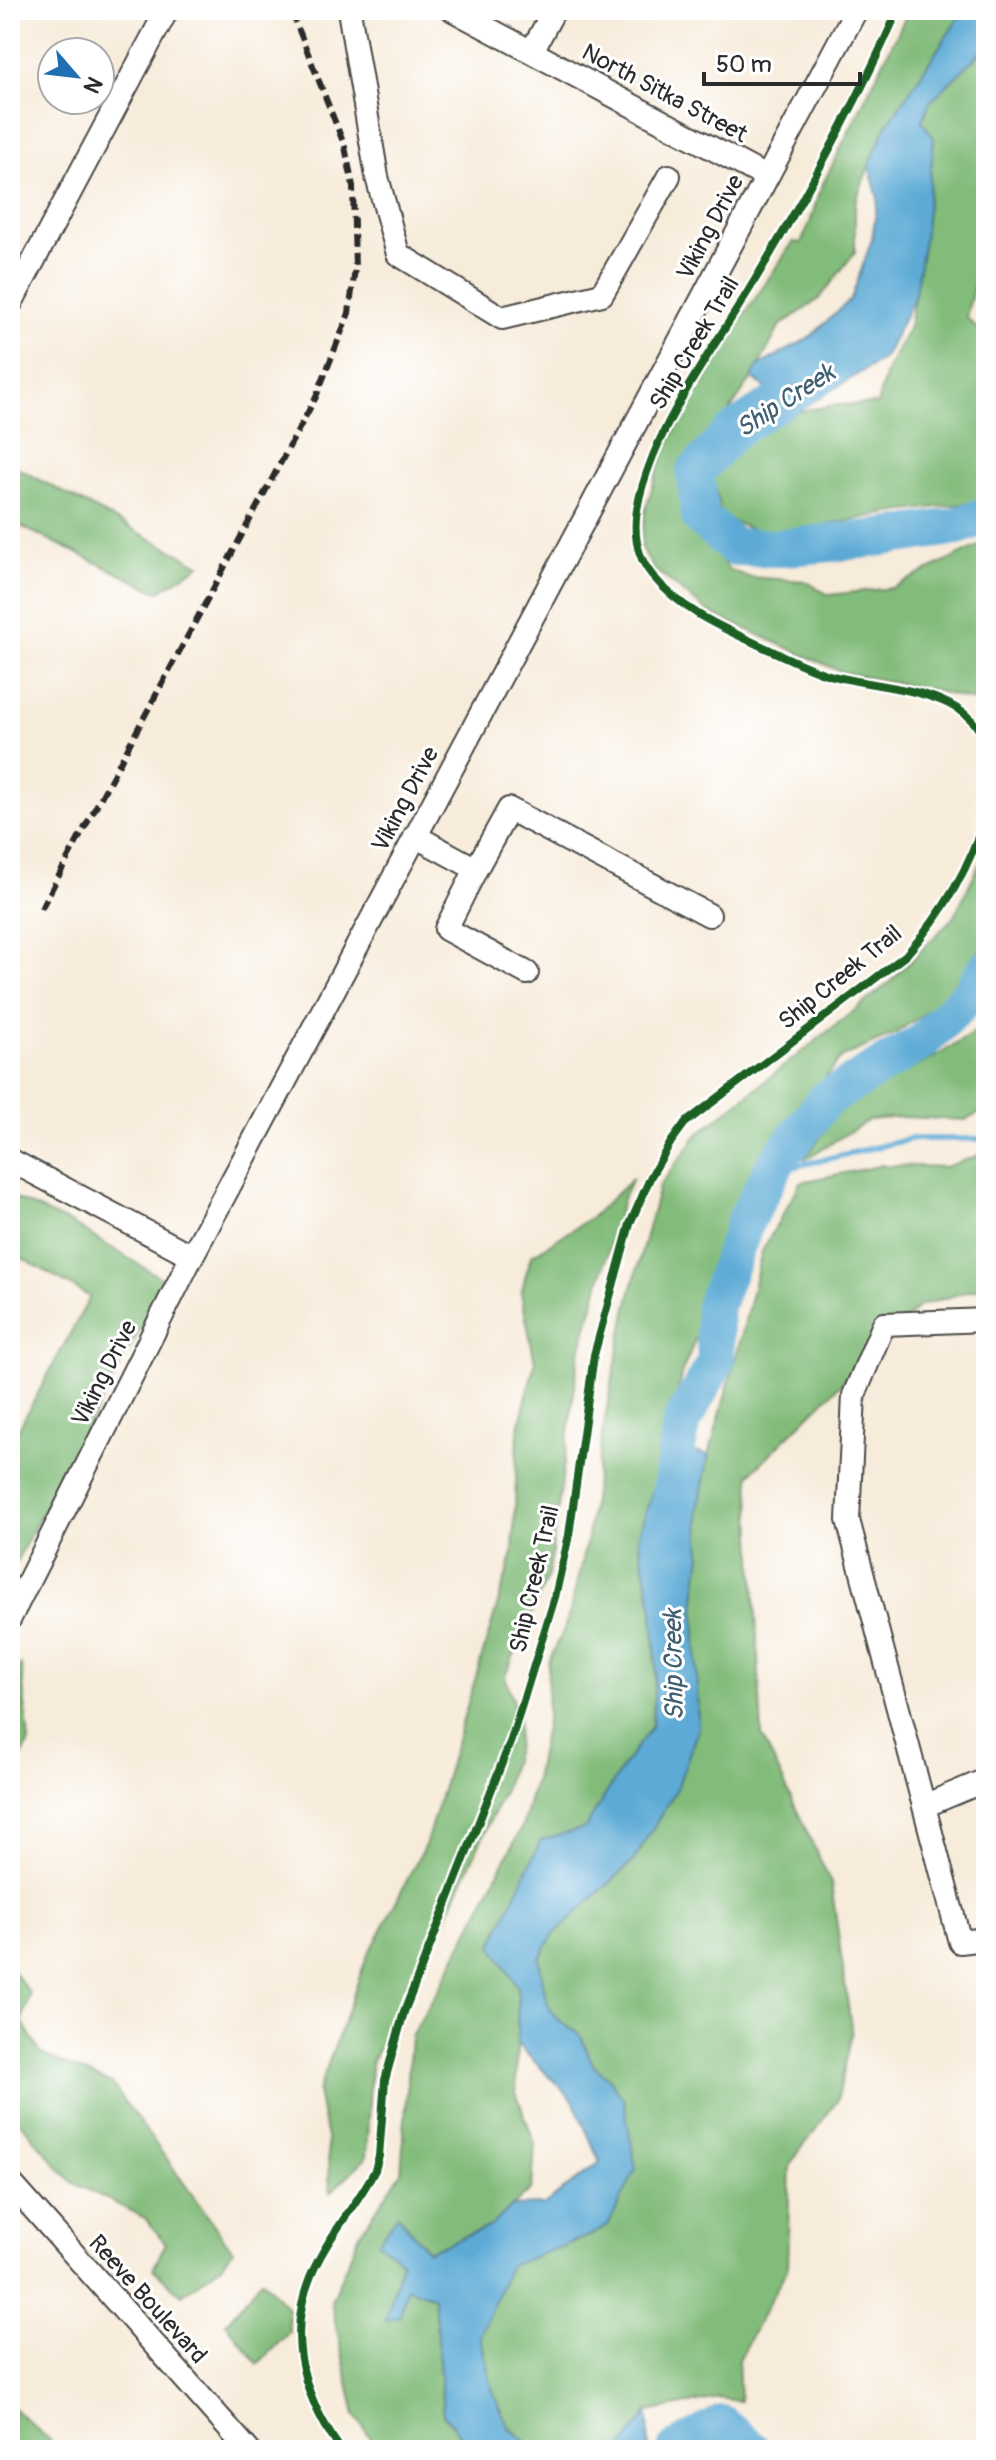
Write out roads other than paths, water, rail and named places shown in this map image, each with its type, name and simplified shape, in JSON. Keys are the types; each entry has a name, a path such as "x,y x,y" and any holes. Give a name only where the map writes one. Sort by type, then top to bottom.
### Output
{"street":[{"path":"10,305 167,10"},
{"path":"349,10 377,177 398,254 502,318 602,294 669,176"},
{"name":"North Sitka Street","path":"453,10 766,177"},
{"path":"532,51 554,10"},
{"name":"Viking Drive","path":"10,1618 192,1256 856,10"},
{"path":"527,973 446,929 509,809 709,915"},
{"path":"415,836 476,869"},
{"path":"10,1160 192,1256"},
{"path":"986,1320 884,1324 854,1395 848,1520 960,1942 986,1939"},
{"path":"924,1806 986,1780"},
{"name":"Reeve Boulevard","path":"10,2182 248,2450"}],"water":[{"path":"964,10 986,10 986,47 930,102 922,121 934,138 924,240 914,298 884,358 798,411 752,378 758,366 809,338 851,299 872,239 878,198 869,166 886,127"},
{"path":"667,1446 709,1455 698,1511 701,1554 695,1597 698,1729 677,1788 633,1861 553,1935 539,1959 545,1995 552,2012 567,2027 580,2034 593,2065 609,2079 623,2098 636,2169 608,2226 509,2266 480,2336 493,2392 509,2428 536,2450 473,2450 443,2414 434,2297 407,2287 400,2316 385,2321 402,2261 378,2242 398,2215 428,2251 491,2226 512,2206 544,2205 600,2162 573,2100 517,2044 518,1987 492,1945 541,1840 585,1828 652,1726 656,1665 653,1610 638,1537"},
{"path":"648,2412 649,2450 620,2450"}],"waterway":[{"name":"Ship Creek","path":"823,373 733,431 695,472 700,517 734,547 779,548 870,539 954,527 986,516"},
{"name":"Ship Creek","path":"670,1498 681,1423 716,1361 714,1308 747,1218 776,1163 826,1099 922,1042 968,996 986,969"},
{"path":"771,1172 910,1139 980,1139 986,1136"},
{"name":"Ship Creek","path":"676,2450 722,2424 752,2450"}],"railway":[{"path":"41,909 316,397 349,313 355,269 353,186 345,147 291,10"}]}
